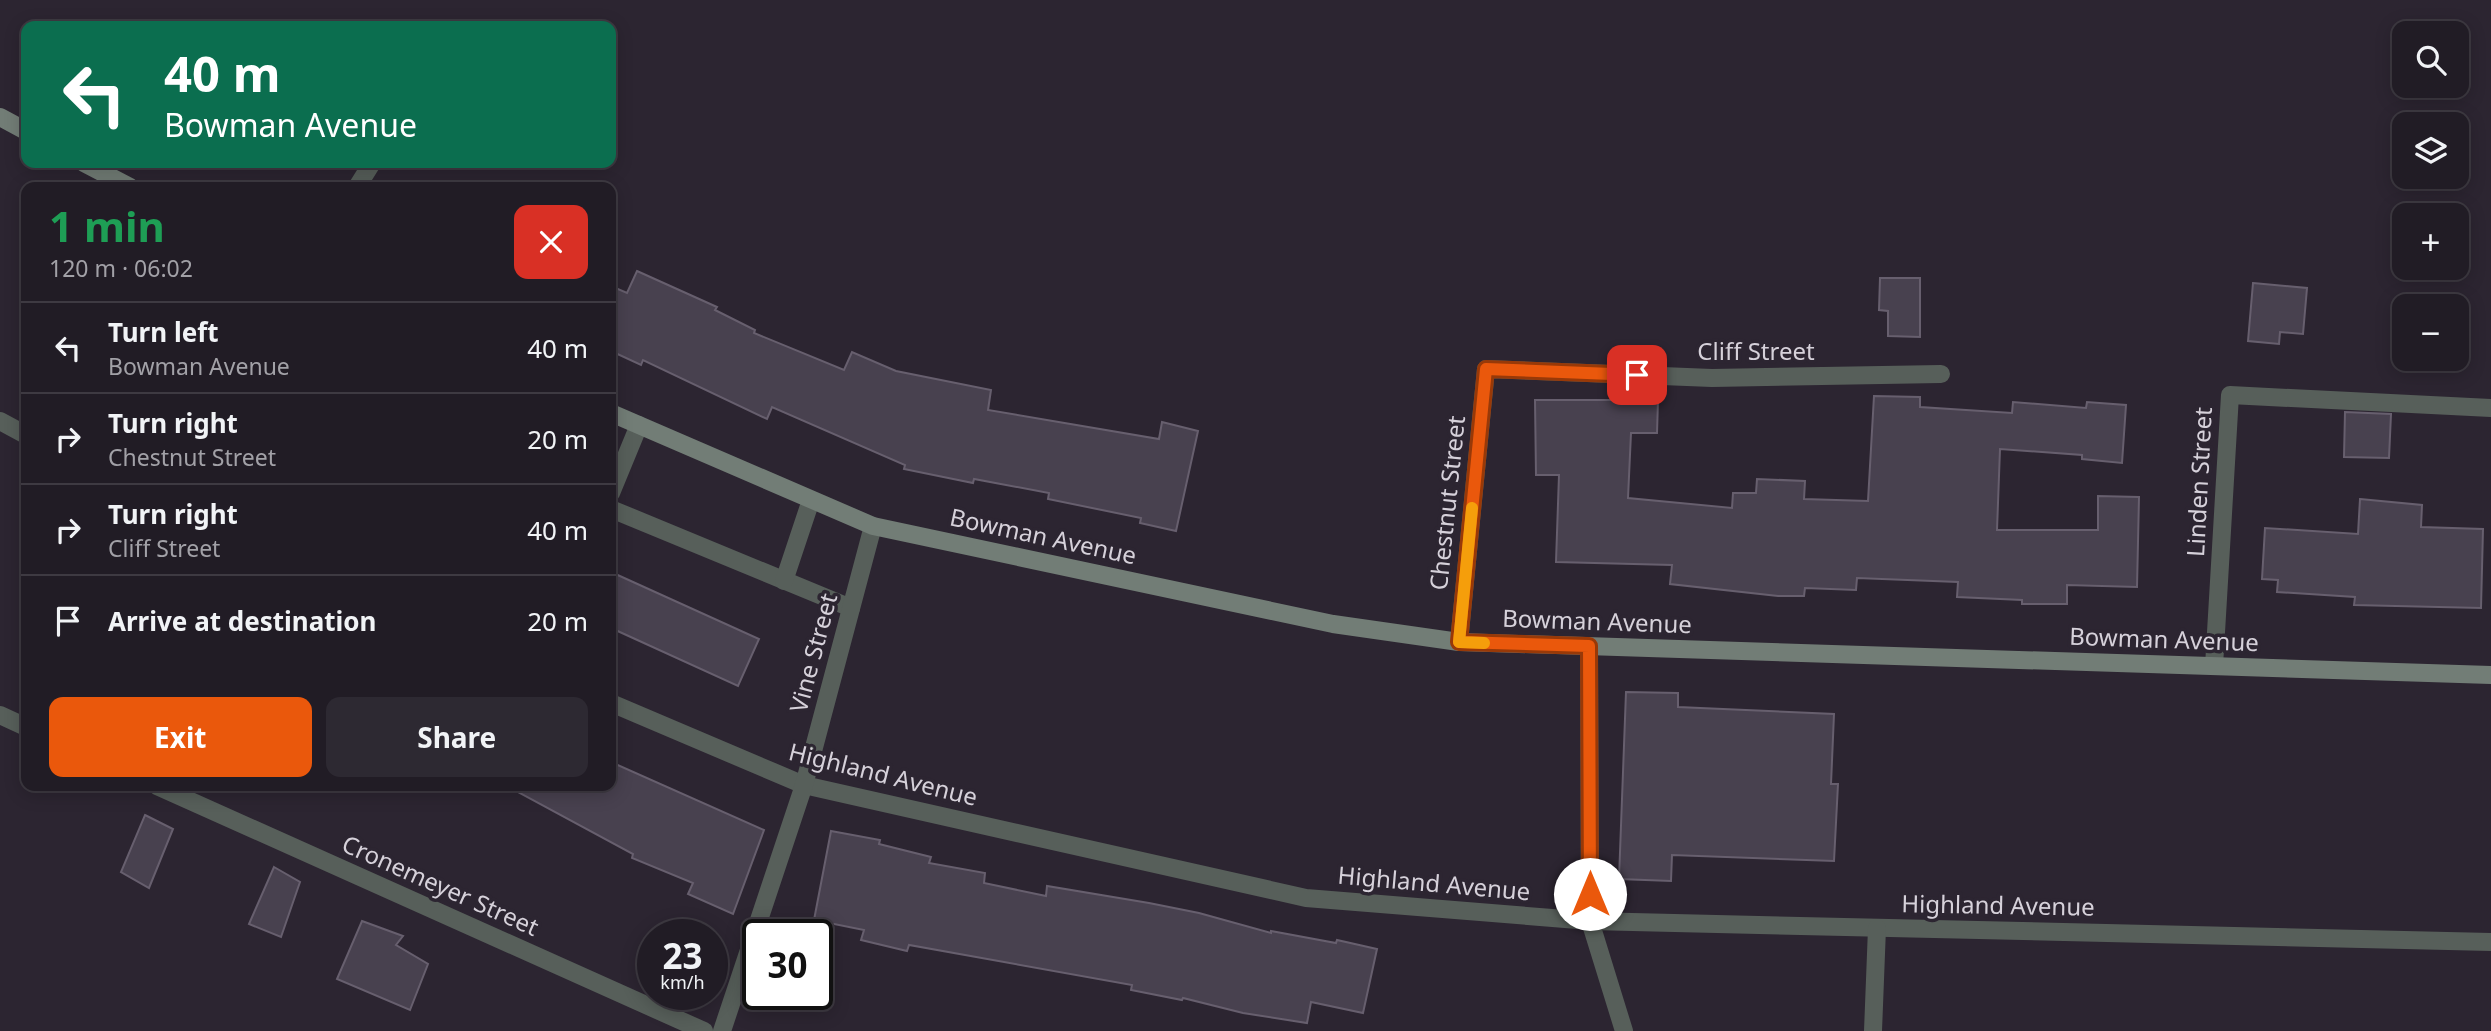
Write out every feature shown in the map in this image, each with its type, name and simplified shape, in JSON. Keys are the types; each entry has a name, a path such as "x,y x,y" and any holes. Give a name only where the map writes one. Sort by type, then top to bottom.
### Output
{"main road":[{"path":"0,117 21,128"},
{"path":"94,168 121,182"},
{"name":"Bowman Avenue","path":"616,415 873,526 1333,624 1459,642 2491,675"}],"street":[{"name":"Cliff Street","path":"1486,369 1712,378 1941,374"},
{"name":"Chestnut Street","path":"1459,642 1486,369"},
{"name":"Linden Street","path":"2214,666 2230,395 2491,408"},
{"path":"0,421 21,432"},
{"path":"616,481 639,425"},
{"path":"784,581 811,500"},
{"path":"616,511 851,608"},
{"name":"Vine Street","path":"722,1031 804,785 873,526"},
{"path":"1589,646 1590,921 1624,1031"},
{"name":"Highland Avenue","path":"616,706 804,785 1306,898 1590,921 2491,942"},
{"path":"0,715 21,725"},
{"name":"Cronemeyer Street","path":"168,791 704,1031"},
{"path":"1873,1031 1877,928"}],"building":[{"path":"637,271 717,307 715,310 755,330 754,333 844,370 852,352 896,371 991,390 988,410 1159,439 1162,422 1198,431 1176,531 1140,523 1141,518 1048,499 1049,493 974,479 973,483 904,469 905,465 772,407 767,419 643,360 641,365 616,353 616,288 627,293"},
{"path":"1880,278 1920,278 1920,337 1888,336 1888,311 1879,310"},
{"path":"2253,283 2307,288 2303,334 2280,332 2279,344 2248,341"},
{"path":"1874,396 1920,397 1920,407 2012,413 2013,402 2086,408 2087,402 2126,405 2122,463 2082,459 2082,455 2000,449 1997,530 2098,530 2098,496 2139,497 2137,587 2067,585 2067,604 2022,604 2022,600 1957,597 1958,582 1857,578 1856,590 1805,588 1804,596 1778,596 1670,584 1672,565 1556,562 1559,475 1536,475 1535,400 1658,400 1657,433 1631,433 1628,498 1732,508 1733,493 1756,493 1757,479 1805,481 1804,499 1868,501"},
{"path":"2345,412 2391,414 2389,458 2344,457"},
{"path":"2360,499 2422,505 2421,527 2483,529 2481,608 2354,605 2355,597 2277,592 2278,580 2262,579 2265,528 2358,534"},
{"path":"616,574 759,639 738,686 616,630"},
{"path":"1626,692 1678,693 1678,707 1834,714 1831,784 1838,784 1834,861 1672,855 1671,881 1619,879"},
{"path":"616,764 764,830 733,914 688,894 693,883 632,858 633,854 516,791 616,791"},
{"path":"145,815 173,829 149,888 121,872"},
{"path":"831,831 880,840 879,844 931,857 929,863 985,873 984,883 1046,896 1047,886 1149,903 1199,913 1271,933 1336,943 1337,940 1377,949 1363,1013 1311,1002 1307,1023 1131,990 1132,985 909,945 907,951 861,940 864,930 833,924 833,919 814,919"},
{"path":"274,867 300,882 281,937 249,924"},
{"path":"362,921 403,936 396,945 428,964 410,1010 337,979"}],"slow traffic":[{"path":"1472,508 1459,642 1484,643"}],"route":[{"path":"1590,894 1589,646 1459,642 1486,369 1637,375"}]}
